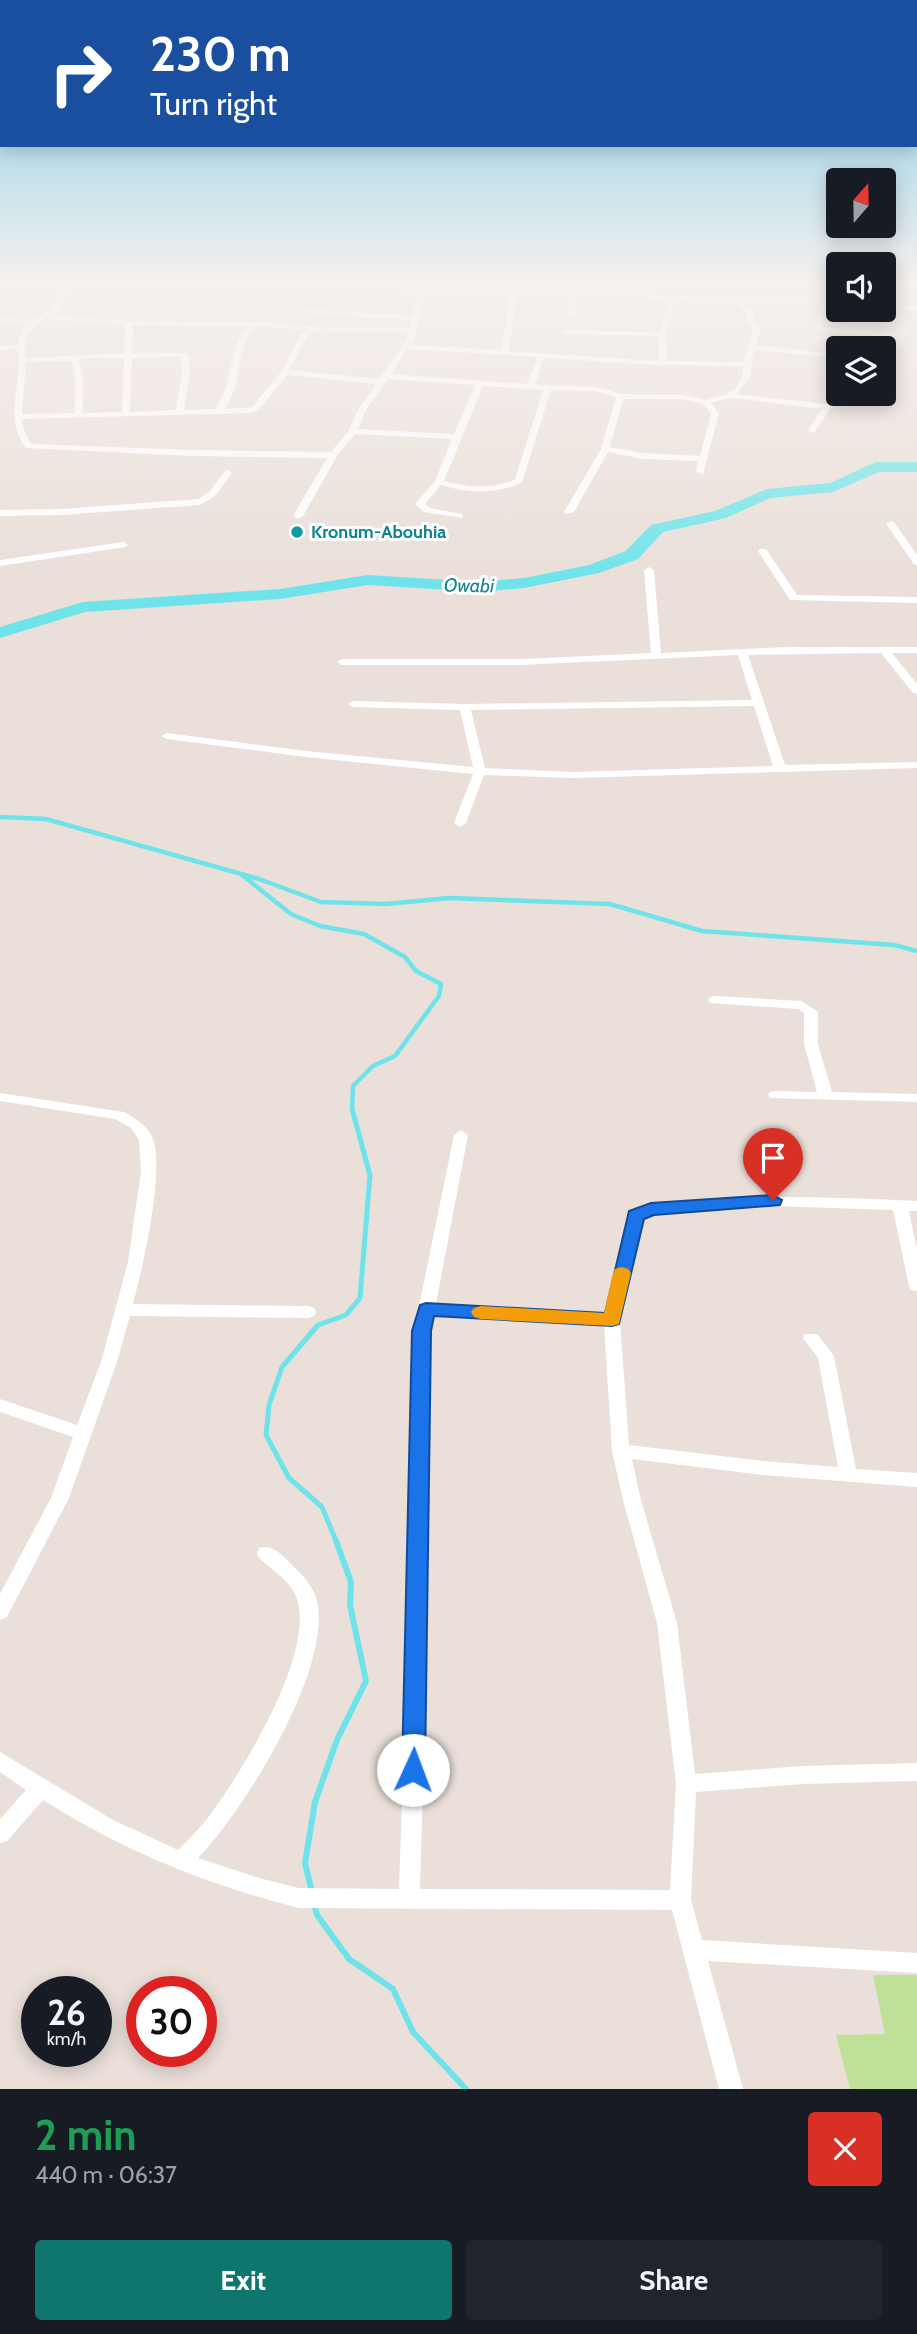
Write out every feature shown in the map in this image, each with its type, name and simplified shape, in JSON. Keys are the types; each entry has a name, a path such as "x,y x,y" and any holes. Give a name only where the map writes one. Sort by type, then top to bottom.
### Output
{"street":[{"path":"19,383 19,428 25,443 48,448 333,455"},
{"path":"79,383 79,415"},
{"path":"126,413 128,383"},
{"path":"180,411 184,383"},
{"path":"218,411 228,399 231,383"},
{"path":"19,417 252,410 275,383"},
{"path":"298,516 333,455 353,431 362,410 380,383"},
{"path":"459,516 421,507 420,504 439,482 480,383"},
{"path":"486,383 597,389 620,397 676,396 706,402 730,396 827,407 812,430"},
{"path":"730,396 742,383"},
{"path":"439,482 487,487 505,486 519,480 548,387"},
{"path":"569,512 605,449 620,397"},
{"path":"700,472 715,413 706,402"},
{"path":"353,431 457,437"},
{"path":"605,449 643,456 703,459"},
{"path":"0,513 60,512 200,502 212,494 228,473"},
{"path":"891,524 917,561"},
{"path":"0,563 123,545"},
{"path":"763,551 794,598 917,600"},
{"path":"649,570 656,655"},
{"path":"884,650 917,691"},
{"path":"342,662 521,662 742,652 917,650"},
{"path":"742,652 780,769"},
{"path":"353,704 465,707 759,703"},
{"path":"460,823 480,771 465,707"},
{"path":"167,736 306,754 480,771 585,775 780,769 916,769"},
{"path":"715,1000 801,1006 808,1009 811,1012 811,1044 826,1096"},
{"path":"775,1095 917,1098"},
{"path":"0,1097 119,1115 136,1125 146,1140 149,1171 136,1262 109,1362 60,1498 0,1612"},
{"path":"409,1898 418,1617 422,1331 461,1136"},
{"path":"731,2089 680,1900 686,1784 667,1623 621,1451 612,1320 635,1215 651,1209 773,1200 909,1206 917,1286"},
{"path":"426,1309 612,1320"},
{"path":"122,1311 307,1312"},
{"path":"811,1339 826,1356 848,1474"},
{"path":"0,1405 83,1434"},
{"path":"621,1451 763,1468 917,1479"},
{"path":"180,1862 212,1828 269,1740 308,1639 310,1619 305,1596 289,1574 267,1553"},
{"path":"0,1760 40,1788 180,1862 251,1887 299,1898 680,1900"},
{"path":"686,1784 804,1775 917,1772"},
{"path":"0,1834 40,1788"},
{"path":"695,1950 917,1963"}],"green space":[{"path":"873,1975 917,1975 917,2089 850,2089 836,2035 885,2034"}],"waterway":[{"name":"Owabi","path":"0,633 83,607 280,594 368,580 481,587 524,583 593,569 632,555 657,528 720,515 767,494 833,487 876,467 917,467"},
{"path":"0,817 46,819 259,879 321,902 386,904 449,898 610,904 702,931 894,945 917,951"},
{"path":"242,875 291,914 320,926 364,934 405,957 416,971 441,984 439,996 395,1056 373,1066 353,1086 352,1109"},
{"path":"337,1543 322,1507 289,1478 266,1435 269,1405 282,1367 318,1325 346,1315 360,1298 370,1175 352,1109"},
{"path":"312,1892 305,1863 315,1802 337,1740 366,1681 350,1605 351,1582 336,1541"},
{"path":"314,1904 317,1915 349,1959 393,1989 413,2032 466,2089"}],"slow traffic":[{"path":"481,1312 612,1320 622,1273"}],"place":[{"name":"Kronum-Abouhia","path":"297,532"}],"route":[{"path":"413,1770 422,1331 426,1309 612,1320 635,1215 651,1209 773,1200"}]}
